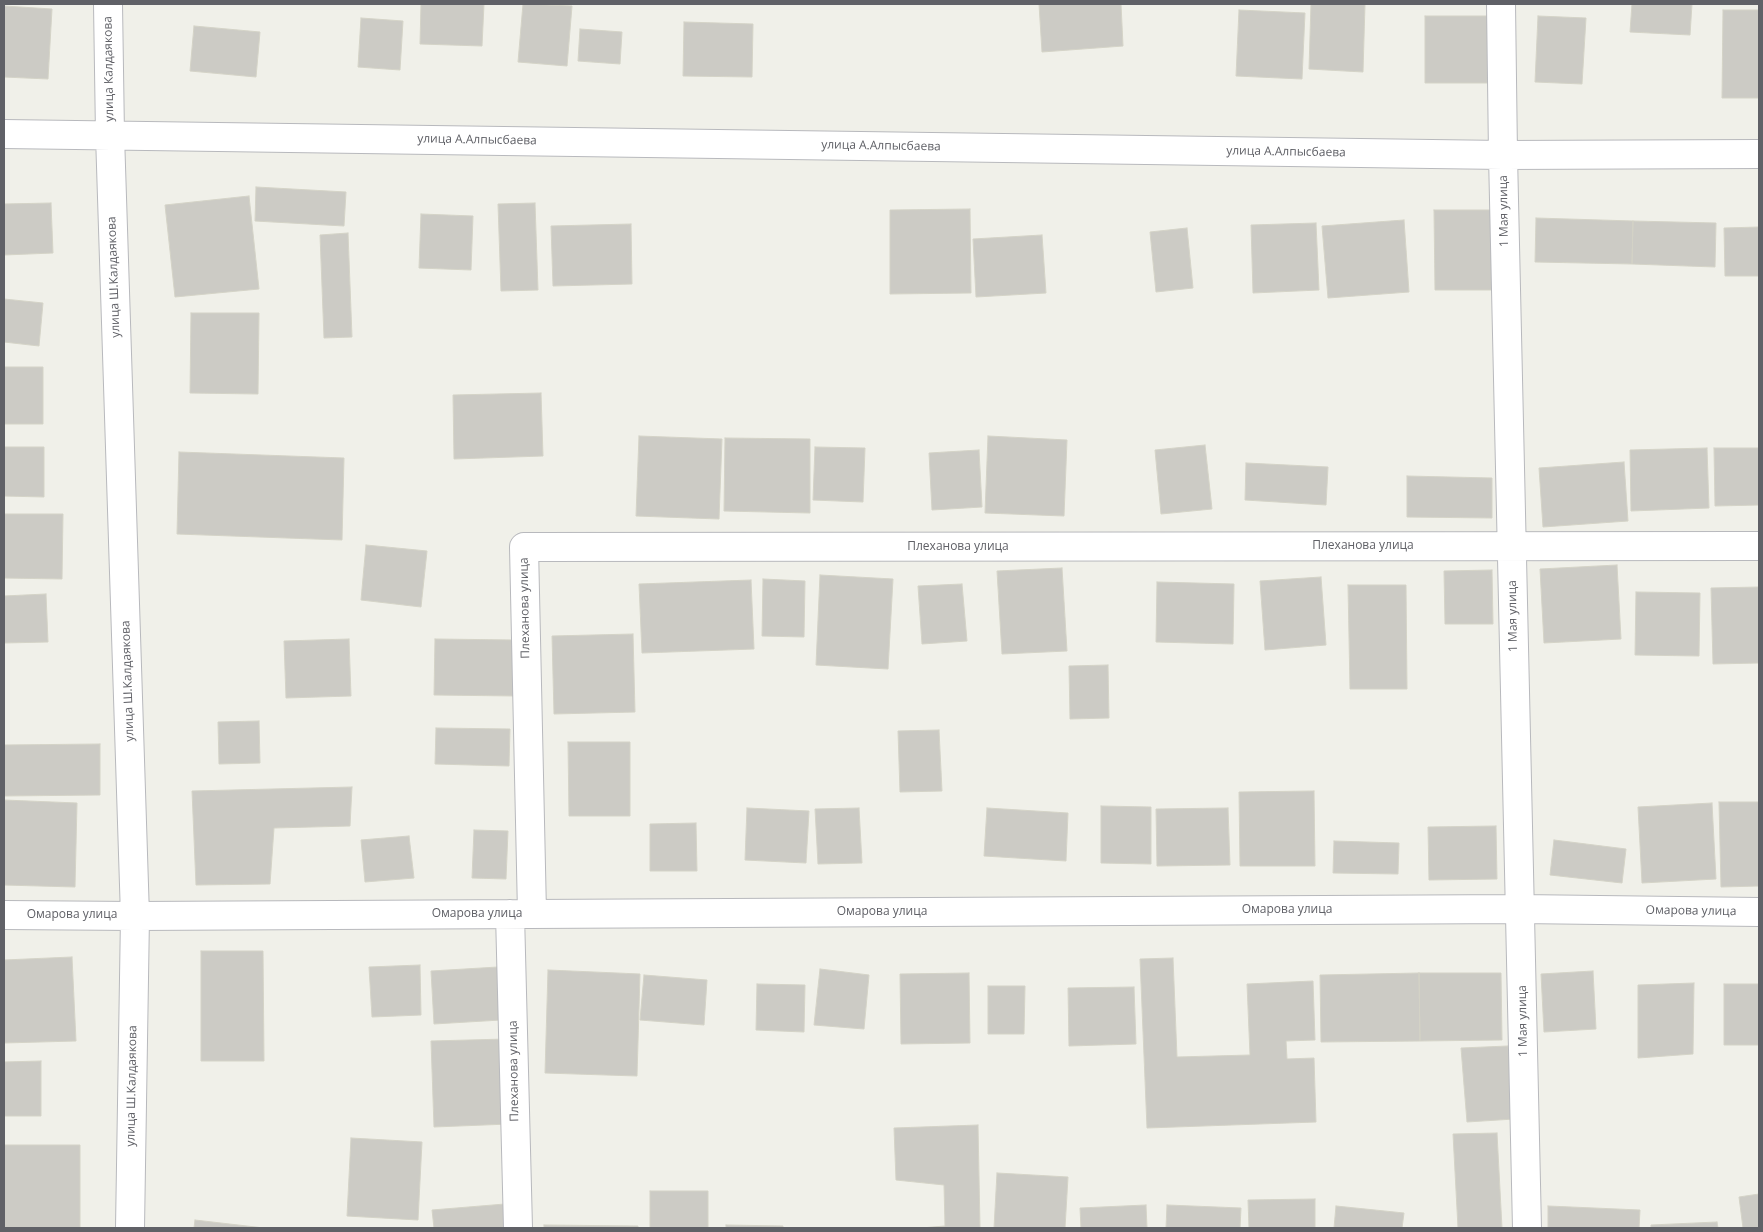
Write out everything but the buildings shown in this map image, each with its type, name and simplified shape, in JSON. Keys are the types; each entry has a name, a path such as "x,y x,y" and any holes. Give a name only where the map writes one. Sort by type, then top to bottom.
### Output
{"street":[{"name":"улица Калдаякова","path":"108,4 110,134"},
{"name":"1 Мая улица","path":"1501,4 1527,1228"},
{"name":"улица А.Алпысбаева","path":"4,134 1503,155 1759,154"},
{"name":"улица Ш.Калдаякова","path":"110,134 135,916 130,1228"},
{"name":"Плеханова улица","path":"518,1228 524,547 1759,546"},
{"name":"Омарова улица","path":"4,915 135,916 1520,909 1759,912"}]}
